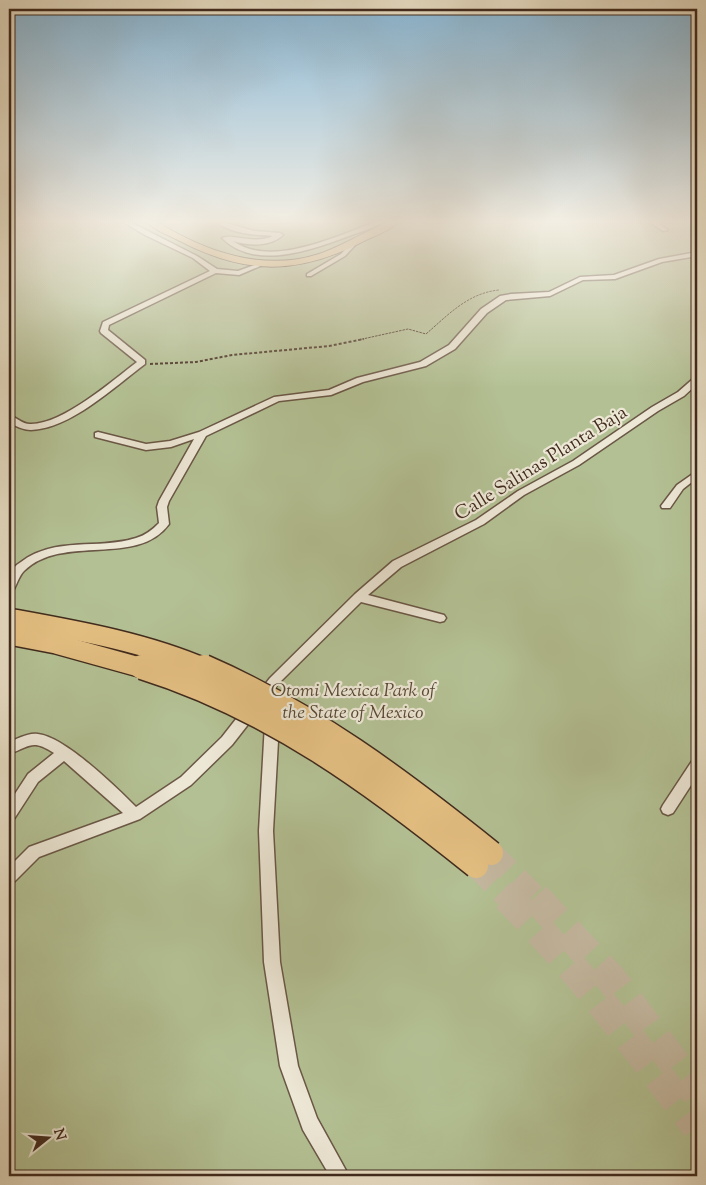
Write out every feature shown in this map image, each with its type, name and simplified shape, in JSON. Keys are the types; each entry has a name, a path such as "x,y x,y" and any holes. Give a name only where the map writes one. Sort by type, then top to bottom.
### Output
{"highway":[{"path":"9,618 50,625 150,649 204,668 244,685 307,720 377,764 434,807 483,860 362,777 316,747 270,721 189,683 137,665 70,647 9,635"}],"street":[{"path":"9,418 27,427 37,427 55,421 93,398 142,362 104,331 106,324 200,278"},
{"path":"98,436 146,447 165,446 202,434 277,399 331,392 360,380 423,364 452,347 490,305 511,296 550,294 581,278"},
{"name":"Calle Salinas Planta Baja","path":"9,877 34,852 135,815 186,781 227,742 274,681 359,596 397,564 480,522 521,492 576,463 696,383"},
{"path":"9,588 20,568 45,552 133,542 158,531 164,524 162,507 164,501 202,434"},
{"path":"666,506 680,487 697,474"},
{"path":"359,596 440,618"},
{"path":"274,681 272,747 266,831 272,962 289,1066 310,1123 340,1176"},
{"path":"9,748 39,739 50,743 88,772 135,815"},
{"path":"9,815 33,778 63,754"},
{"path":"668,809 697,765"}],"path":[{"path":"152,364 196,362 232,355 329,346 408,329 426,334 464,301 491,290 512,291 527,295"}],"green space":[{"name":"Otomi Mexica Park of the State of Mexico","path":"9,278 697,278 697,1176 9,1176"}],"tunnel":[{"path":"491,853 535,897"},
{"path":"476,866 509,898"},
{"path":"507,897 558,951 582,980 697,1127"},
{"path":"535,897 612,980 697,1093"}]}
